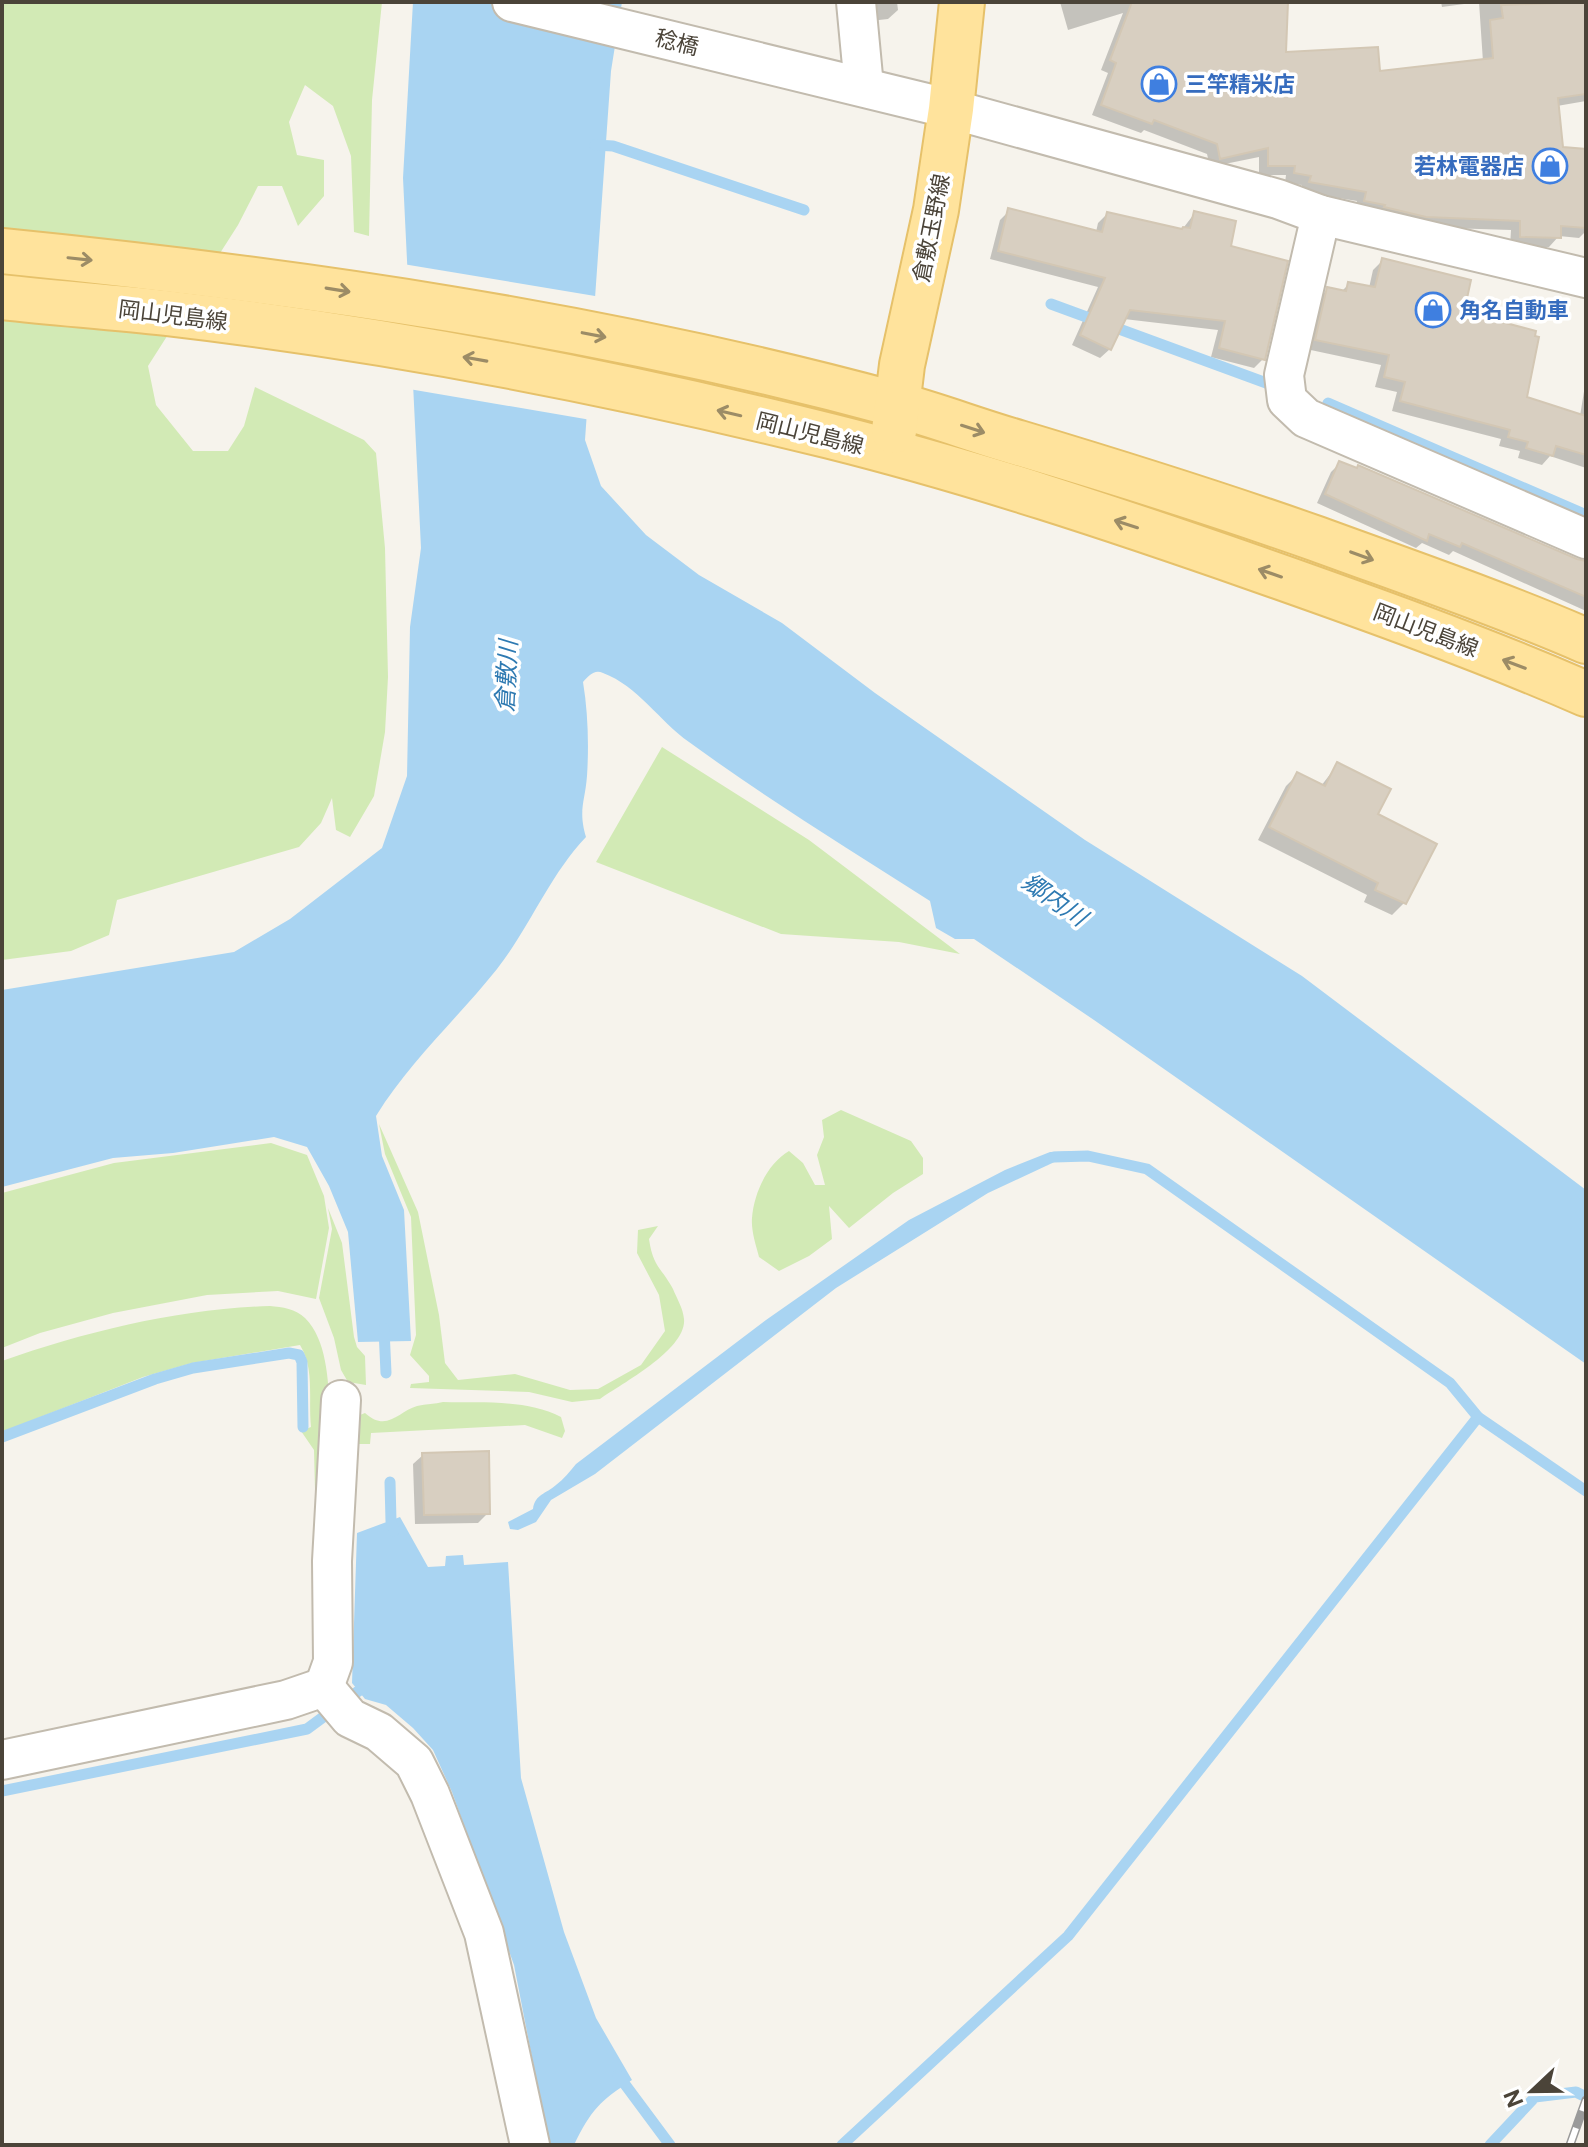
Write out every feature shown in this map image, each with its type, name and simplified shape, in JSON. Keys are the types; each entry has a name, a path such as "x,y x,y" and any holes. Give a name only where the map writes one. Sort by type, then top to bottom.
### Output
{"main road":[{"name":"倉敷玉野線","path":"889,453 902,365 936,210 962,2"},
{"name":"岡山児島線","path":"2,251 320,287 483,314 622,340 842,391 898,405 1210,501 1586,641"},
{"name":"岡山児島線","path":"2,297 167,313 477,359 832,437 990,481 1200,549 1331,594 1586,694"}],"street":[{"name":"稔橋","path":"512,2 951,109 1278,199 1321,215 1586,278"},
{"path":"853,84 856,2"},
{"path":"1321,215 1284,375 1287,400 1306,418 1586,539"},
{"path":"335,1700 332,1561 341,1400"},
{"path":"2,1760 286,1700 335,1700 379,1732 414,1762 430,1794 484,1933 530,2145"}],"green space":[{"path":"2,2 382,2 372,100 369,236 354,232 351,156 333,106 305,85 289,122 297,155 324,160 324,196 298,226 282,186 258,186 238,225 148,366 156,405 193,451 228,451 244,426 255,387 364,440 376,453 385,548 388,677 385,732 374,796 350,837 336,830 332,798 321,823 299,847 117,900 109,935 71,951 2,960"},
{"path":"662,747 809,840 960,954 899,942 781,934 596,862"},
{"path":"841,1110 911,1141 923,1158 923,1174 849,1228 829,1206 832,1239 809,1256 779,1271 759,1257 755,1243 752,1218 759,1189 774,1163 789,1151 803,1163 815,1185 825,1185 817,1155 824,1137 822,1120"},
{"path":"379,1124 418,1212 439,1315 445,1363 458,1380 515,1374 570,1390 598,1389 641,1365 665,1331 659,1295 637,1253 638,1230 658,1226 649,1239 653,1256 673,1289 684,1319 675,1342 652,1364 600,1399 572,1402 529,1392 410,1388 411,1384 429,1382 429,1376 410,1355 416,1335 411,1217 385,1154"},
{"path":"271,1143 307,1155 324,1196 329,1228 316,1299 278,1291 207,1295 113,1313 40,1333 2,1348 2,1193 114,1163"},
{"path":"328,1208 342,1243 354,1337 357,1347 365,1356 366,1385 348,1382 341,1370 334,1338 319,1298 332,1229"},
{"path":"270,1306 293,1311 305,1318 318,1337 327,1373 330,1409 318,1609 314,1450 301,1431 311,1427 310,1384 308,1364 300,1345 192,1363 143,1377 2,1432 2,1361 134,1323 202,1312"},
{"path":"443,1402 533,1407 561,1417 565,1431 562,1438 525,1425 371,1433 370,1444 358,1444 353,1440 350,1419 365,1413 373,1419 386,1421 417,1406"}],"water":[{"path":"413,2 622,2 611,71 585,440 601,486 646,535 699,575 782,623 875,693 1085,840 1302,976 1586,1190 1586,1364 974,939 955,939 936,928 930,901 718,763 678,734 627,686 600,672 583,682 588,741 582,813 586,837 561,868 497,969 419,1059 376,1116 382,1156 404,1210 411,1341 358,1342 348,1232 329,1186 307,1147 274,1137 173,1153 113,1158 2,1187 2,990 234,952 290,919 382,848 407,776 410,627 421,548 403,178"},
{"path":"1078,1151 988,1193 836,1288 595,1474 551,1500 536,1522 518,1530 510,1529 508,1522 533,1509 539,1497 559,1483 576,1464 766,1320 909,1220 1005,1170 1050,1152"},
{"path":"400,1517 428,1567 445,1566 446,1556 463,1555 464,1565 508,1562 521,1778 564,1932 596,2018 632,2080 597,2107 574,2145 549,2145 514,1965 452,1792 433,1750 386,1705 365,1699 352,1683 357,1533"}],"pier":[{"path":"403,264 601,297 591,420 409,389"}],"building":[{"path":"1132,2 1288,2 1286,52 1378,47 1380,71 1493,58 1490,20 1503,18 1501,5 1586,2 1586,94 1558,98 1563,147 1586,149 1586,228 1561,226 1561,238 1520,237 1520,221 1426,217 1384,207 1364,201 1366,192 1309,182 1311,176 1294,173 1295,166 1268,166 1268,148 1220,159 1217,144 1154,120 1152,124 1101,105 1116,63 1110,60"},
{"path":"1008,208 1102,232 1107,212 1182,229 1190,228 1194,211 1236,221 1231,246 1288,261 1265,360 1219,348 1225,321 1130,310 1111,350 1080,335 1105,278 998,251"},
{"path":"1382,258 1471,280 1464,312 1536,331 1535,336 1539,337 1527,397 1586,416 1586,455 1556,446 1553,456 1526,448 1528,442 1508,437 1510,430 1400,401 1405,382 1384,377 1389,355 1315,340 1327,287 1346,291 1348,282 1375,287"},
{"path":"1339,461 1357,468 1358,465 1586,561 1586,597 1462,543 1460,547 1429,534 1427,541 1325,494"},
{"path":"1337,762 1391,789 1378,814 1437,844 1406,904 1375,890 1378,883 1269,827 1297,772 1325,786"},
{"path":"489,1451 490,1514 424,1515 422,1453"}],"waterway":[{"path":"595,145 613,146 804,210"},
{"path":"1051,304 1269,384"},
{"path":"1328,403 1586,515"},
{"path":"1054,1157 1088,1156 1147,1169 1450,1383 1478,1417 1586,1491"},
{"path":"384,1329 386,1373"},
{"path":"2,1437 155,1379 193,1368 289,1353 299,1355 302,1362 303,1427"},
{"path":"842,2145 1068,1936 1478,1417"},
{"path":"390,1482 394,1531"},
{"path":"2,1791 307,1729 368,1684"},
{"path":"618,2075 670,2145"},
{"path":"1490,2145 1535,2097 1576,2092 1586,2097"}],"railway":[{"path":"1570,2145 1586,2100"}],"place":[{"name":"三竿精米店","path":"1159,84"},
{"name":"若林電器店","path":"1550,166"},
{"name":"角名自動車","path":"1433,310"}],"water label":[{"name":"倉敷川","path":"506,676"},
{"name":"郷内川","path":"1055,899"}]}
